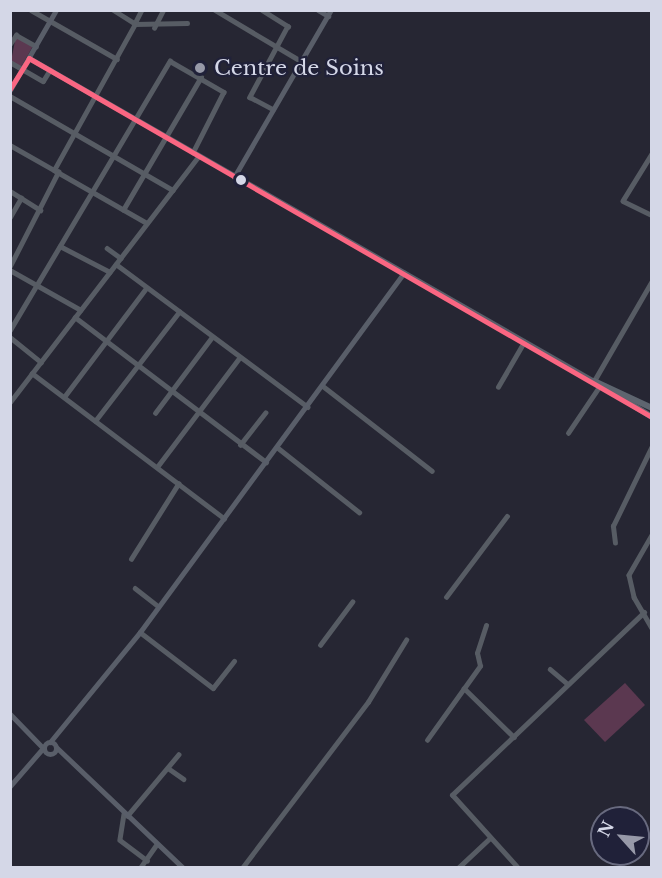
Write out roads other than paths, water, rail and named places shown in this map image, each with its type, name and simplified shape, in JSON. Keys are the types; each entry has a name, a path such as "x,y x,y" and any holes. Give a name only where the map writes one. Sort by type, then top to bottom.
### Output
{"highway":[{"path":"594,381 599,387 651,417"},
{"path":"594,381 651,408"}],"main road":[{"path":"10,90 56,10"},
{"path":"234,177 329,13 318,10"},
{"path":"29,58 594,381"},
{"path":"10,786 33,764 43,748 60,733 140,632 308,407 404,272"},
{"path":"10,714 37,737 56,747 63,760 183,867"},
{"path":"33,764 50,755 56,747 60,733"},
{"path":"37,737 50,755 63,760"}],"street":[{"path":"31,10 117,59"},
{"path":"113,10 135,24 154,28 187,23"},
{"path":"81,310 10,268 42,210 56,171 75,133 142,10"},
{"path":"154,28 163,10"},
{"path":"262,10 288,26 250,97 273,109"},
{"path":"218,12 301,61"},
{"path":"10,44 16,35 36,46"},
{"path":"10,62 43,81 50,70"},
{"path":"10,330 167,62 223,90 224,97 196,154 173,190 10,402"},
{"path":"123,210 201,77"},
{"path":"10,96 173,190"},
{"path":"10,145 147,224"},
{"path":"651,154 623,201 651,215"},
{"path":"10,191 42,210"},
{"path":"10,217 21,198"},
{"path":"60,246 110,272"},
{"path":"107,248 121,258"},
{"path":"116,264 239,358 308,407"},
{"path":"594,381 651,281"},
{"path":"64,397 146,288"},
{"path":"95,421 179,312"},
{"path":"75,317 266,462"},
{"path":"10,337 41,362"},
{"path":"155,413 212,337"},
{"path":"498,387 524,342"},
{"path":"157,467 239,358"},
{"path":"32,373 224,518"},
{"path":"323,386 432,471"},
{"path":"568,433 599,387"},
{"path":"240,444 264,413"},
{"path":"615,543 613,526 651,446"},
{"path":"277,447 359,512"},
{"path":"131,559 178,484"},
{"path":"447,597 507,516"},
{"path":"651,535 629,575 651,628"},
{"path":"135,588 158,606"},
{"path":"320,645 352,602"},
{"path":"518,867 452,795 644,612"},
{"path":"427,740 480,666 477,653 486,625"},
{"path":"140,632 213,688 234,661"},
{"path":"242,867 368,702 406,640"},
{"path":"550,669 568,684"},
{"path":"464,688 514,737"},
{"path":"147,860 120,840 125,815 178,755"},
{"path":"168,768 184,778"},
{"path":"458,867 490,838"},
{"path":"140,867 157,844"}],"place":[{"name":"Centre de Soins","path":"200,68"}]}
